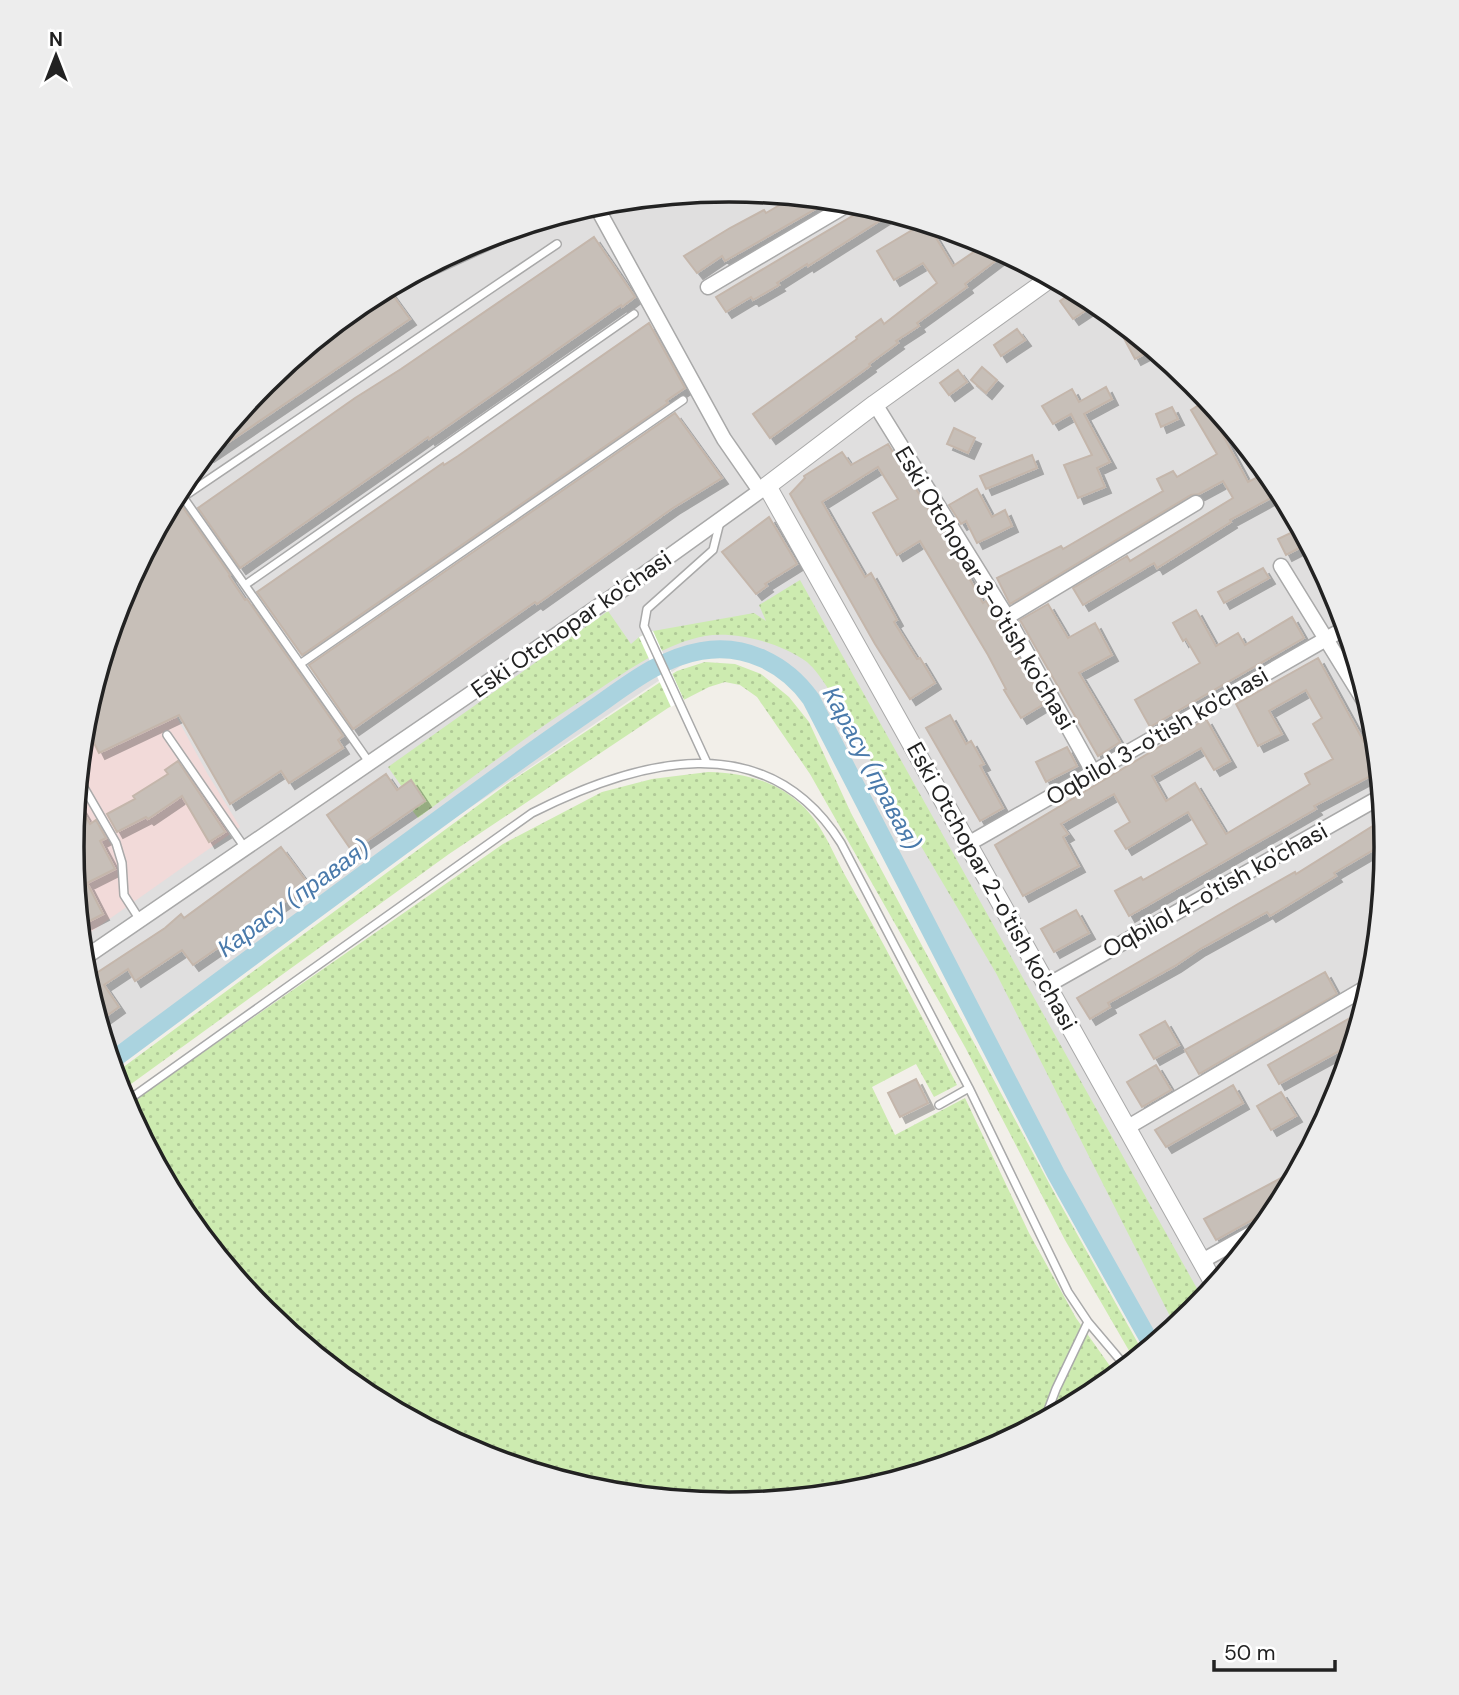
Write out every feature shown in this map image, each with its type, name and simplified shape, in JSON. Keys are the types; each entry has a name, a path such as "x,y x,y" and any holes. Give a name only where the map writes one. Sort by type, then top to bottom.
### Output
{"street":[{"path":"708,287 836,211"},
{"name":"Eski Otchopar 2-o'tish ko'chasi","path":"601,215 724,439 763,488 968,844 1211,1277"},
{"name":"Eski Otchopar ko'chasi","path":"93,952 625,588 1043,283"},
{"name":"Eski Otchopar 3-o'tish ko'chasi","path":"875,404 1007,617 1093,772"},
{"path":"1007,617 1196,503"},
{"path":"1281,566 1354,685"},
{"name":"Oqbilol 3-o'tish ko'chasi","path":"968,844 1338,633"},
{"name":"Oqbilol 4-o'tish ko'chasi","path":"1048,985 1374,801"},
{"path":"1128,1127 1358,992"},
{"path":"1202,1261 1244,1238"}],"lane":[{"path":"197,483 557,244"},
{"path":"244,585 634,314"},
{"path":"300,664 683,400"},
{"path":"186,501 369,763"},
{"path":"707,763 644,626 647,609 713,550 722,518"},
{"path":"167,735 245,848"},
{"path":"134,1096 532,813 608,780 666,767 707,763 732,765 770,776 795,792 824,819 841,844 969,1088 1068,1292 1088,1322 1121,1361"},
{"path":"87,792 116,843 122,863 124,895 139,920"},
{"path":"939,1105 969,1088"},
{"path":"1049,1409 1088,1322"}],"shaded area":[{"path":"730,202 814,208 897,224 977,251 1052,288 1122,335 1186,391 1242,455 1289,525 1326,600 1341,640 1363,722 1374,805 1374,890 1363,973 1341,1055 1308,1133 1266,1206 1215,1273 1148,1339 1056,1174 811,699 789,674 757,656 738,651 703,651 115,1046 96,973 85,890 85,805 96,722 106,680 133,600 170,525 217,455 273,391 337,335 407,288 482,251 562,224 645,208"},
{"path":"125,622 207,773 240,827 90,933 85,890 85,805 96,722"}],"green space":[{"path":"800,580 1198,1291 1171,1318 996,973 827,687 807,662 772,644 731,635 705,636 677,644 638,664 554,719 418,818 412,810 425,801 411,781 402,787 388,767 608,611 631,644 653,631 754,613 766,621 759,605"},
{"path":"705,662 735,664 761,674 789,697 809,722 851,813 1057,1198 1139,1346 1130,1353 1065,1240 965,1047 810,774 757,697 740,685 725,682 709,687 668,708 449,854 129,1085 123,1068 507,784 677,671"},
{"path":"708,772 744,776 777,787 805,808 830,846 957,1085 934,1097 916,1064 872,1087 895,1135 965,1098 1029,1233 1076,1318 1111,1368 1052,1407 1015,1426 977,1444 897,1471 855,1481 772,1492 687,1492 645,1487 604,1481 522,1459 482,1444 407,1407 337,1360 304,1333 244,1273 217,1240 170,1170 135,1100 503,844 602,792 652,779"}],"pier":[{"path":"653,631 684,700 671,707 639,637"}],"building":[{"path":"781,204 816,208 725,261 722,256 697,273 684,256 764,210 766,213"},
{"path":"855,214 881,220 753,300 751,297 726,312 716,297"},
{"path":"914,229 934,235 953,266 976,251 996,260 965,284 967,287 917,323 919,326 896,341 898,343 869,364 870,366 770,438 753,414 881,319 884,324 937,283 923,263 894,280 877,251"},
{"path":"594,237 635,297 240,568 198,508 355,398"},
{"path":"394,296 410,319 226,444 273,391 304,362 371,311"},
{"path":"1066,297 1086,310 1073,319 1060,301"},
{"path":"649,323 685,388 666,401 668,403 302,655 257,592"},
{"path":"1017,329 1025,340 1001,356 994,345"},
{"path":"1122,335 1145,354 1135,359"},
{"path":"982,367 997,380 986,393 971,380"},
{"path":"958,370 967,382 949,395 940,383"},
{"path":"1106,387 1112,399 1084,414 1110,462 1097,468 1105,487 1078,498 1064,465 1092,455 1071,414 1053,424 1042,406 1072,389 1079,402"},
{"path":"1199,405 1215,422 1248,482 1258,477 1272,498 1230,520 1231,522 1157,568 1154,563 1083,605 1073,588 1127,556 1130,561 1233,498 1223,481 1199,494 1191,495 1010,604 997,578 1061,546 1063,549 1163,491 1157,479 1173,471 1177,477 1217,454 1191,410"},
{"path":"1172,407 1178,419 1161,427 1156,414"},
{"path":"675,413 722,478 673,508 353,729 309,665"},
{"path":"954,428 975,438 968,453 947,444"},
{"path":"888,444 949,542 983,603 986,601 999,622 1041,697 1044,704 1021,718 988,655 920,541 897,555 873,513 898,499 878,467 822,502 865,577 871,573 897,620 894,622 935,683 910,699 875,644 790,494 804,476 842,452 851,465"},
{"path":"1032,455 1037,468 986,489 980,476"},
{"path":"977,489 992,517 1005,510 1012,526 977,543 966,521 961,524 949,505"},
{"path":"182,506 245,600 247,599 343,736 338,740 343,748 289,783 281,771 230,804 179,715 99,753 93,741 96,722 118,640 151,562"},
{"path":"769,517 797,564 765,584 767,586 756,594 722,552"},
{"path":"1293,532 1301,547 1286,555 1278,539"},
{"path":"1263,568 1269,578 1224,603 1218,592"},
{"path":"1048,604 1068,638 1095,623 1112,655 1079,673 1120,742 1098,756 1020,620"},
{"path":"1196,610 1216,646 1238,633 1245,645 1292,617 1304,638 1150,727 1135,700 1200,663 1173,623"},
{"path":"1318,658 1366,741 1371,776 1314,806 1316,809 1129,916 1115,891 1141,877 1143,880 1207,844 1188,812 1126,849 1115,831 1130,822 1114,794 1061,824 1068,834 1063,837 1079,866 1023,896 995,845 1206,719 1230,761 1214,770 1201,748 1152,776 1166,801 1195,783 1226,834 1310,784 1305,774 1333,759 1313,724 1322,718 1306,690 1269,711 1282,734 1258,746 1236,704"},
{"path":"950,715 966,744 971,741 984,764 980,766 1003,808 980,821 926,728"},
{"path":"1067,747 1077,766 1046,782 1036,762"},
{"path":"178,761 225,832 209,842 182,796 148,819 146,817 117,832 107,814 135,799 133,796 168,774 165,770"},
{"path":"386,774 397,790 411,780 425,801 352,851 327,815"},
{"path":"85,815 90,824 96,820 106,838 100,841 115,869 87,883 103,914 89,922 85,890"},
{"path":"1374,825 1375,849 1334,873 1336,876 1270,916 1267,912 1200,949 1108,1003 1110,1007 1090,1019 1077,998 1238,904 1295,872 1296,874"},
{"path":"281,847 309,885 193,965 182,950 135,981 128,969 104,985 119,1007 106,1016 96,973 165,928 181,914 184,918"},
{"path":"1076,910 1089,933 1054,952 1041,929"},
{"path":"1325,972 1337,994 1199,1074 1185,1050"},
{"path":"1353,1017 1343,1049 1279,1084 1268,1065"},
{"path":"1165,1021 1179,1045 1154,1059 1140,1035"},
{"path":"1156,1065 1171,1090 1142,1107 1127,1082"},
{"path":"916,1079 928,1103 900,1117 888,1093"},
{"path":"1233,1085 1243,1103 1166,1147 1155,1130"},
{"path":"1281,1092 1296,1116 1271,1130 1257,1106"},
{"path":"1285,1176 1259,1216 1216,1240 1204,1219"}],"waterway":[{"name":"Карасу (правая)","path":"118,1056 465,800 632,682 658,666 701,651 717,649 749,653 777,666 811,699 1056,1174 1148,1339"}]}
